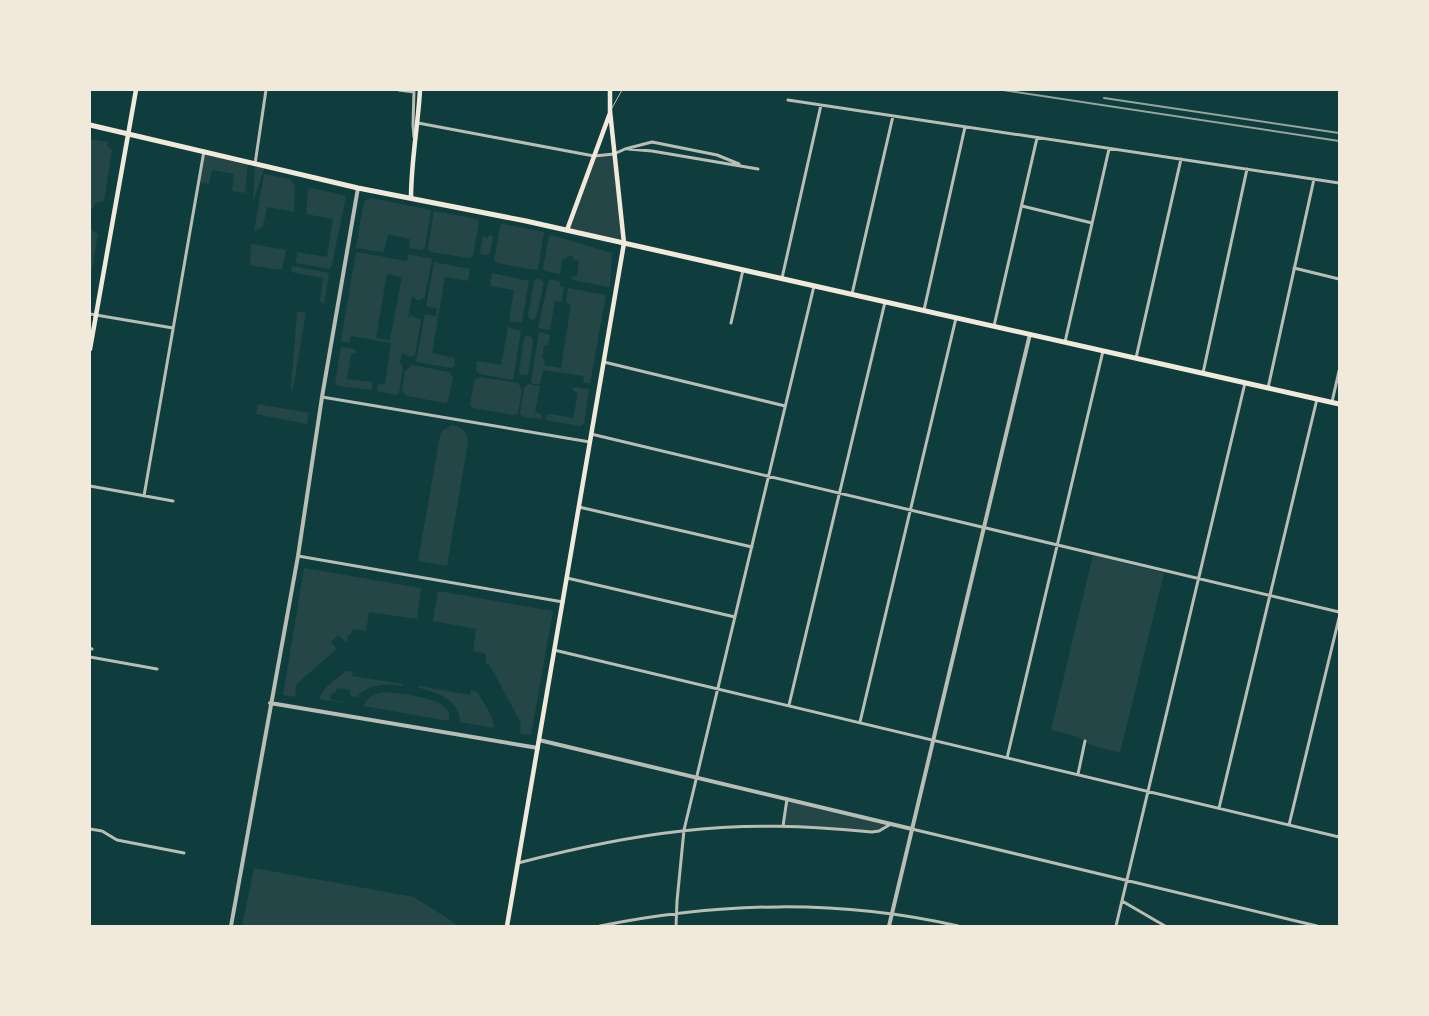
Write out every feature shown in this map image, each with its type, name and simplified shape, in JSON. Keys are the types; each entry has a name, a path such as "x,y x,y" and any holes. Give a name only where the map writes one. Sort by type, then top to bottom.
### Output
{"main road":[{"path":"90,349 136,90"},
{"path":"411,198 414,141 418,123 420,90"},
{"path":"507,926 624,243 610,111 610,90"},
{"path":"567,230 610,111"},
{"path":"90,125 358,188 567,230 1339,404"}],"street":[{"path":"255,164 266,90"},
{"path":"399,90 414,91 414,141"},
{"path":"788,100 1339,183"},
{"path":"782,278 821,105"},
{"path":"852,294 893,116"},
{"path":"418,123 594,156 614,154 652,142 717,155 738,164"},
{"path":"923,310 965,127"},
{"path":"994,326 1037,138"},
{"path":"1065,342 1109,148"},
{"path":"625,149 652,151 758,168"},
{"path":"144,496 204,151"},
{"path":"1136,358 1181,160"},
{"path":"1203,373 1247,169"},
{"path":"1268,388 1314,180"},
{"path":"231,926 298,556 322,397 358,188"},
{"path":"1022,206 1092,223"},
{"path":"1294,268 1339,279"},
{"path":"731,323 744,270"},
{"path":"676,926 684,830 814,286"},
{"path":"789,706 885,302"},
{"path":"90,314 173,328"},
{"path":"860,722 956,318"},
{"path":"889,926 1030,334"},
{"path":"1007,758 1103,351"},
{"path":"604,362 785,406"},
{"path":"1332,402 1339,371"},
{"path":"1116,926 1245,383"},
{"path":"322,397 590,442"},
{"path":"1219,808 1317,399"},
{"path":"591,434 1339,612"},
{"path":"90,486 173,501"},
{"path":"579,507 752,547"},
{"path":"298,556 563,602"},
{"path":"567,578 735,618"},
{"path":"1289,825 1339,618"},
{"path":"554,650 1339,837"},
{"path":"90,657 158,669"},
{"path":"270,703 538,748"},
{"path":"539,740 1317,926"},
{"path":"1078,774 1086,741"},
{"path":"783,826 787,799"},
{"path":"518,863 604,843 684,830 783,826 822,827 872,832 891,824"},
{"path":"90,829 102,831 117,840 184,852"},
{"path":"1122,900 1165,926"},
{"path":"600,926 677,913 739,907 798,906 858,910 958,926"}],"lane":[{"path":"610,111 622,90"}],"shaded area":[{"path":"90,139 108,142 107,146 112,150 104,201 96,203 92,209 90,209"},
{"path":"204,151 248,162 245,193 232,191 234,174 212,170 209,184 198,182"},
{"path":"614,154 624,243 567,230 594,156"},
{"path":"255,164 265,166 253,202"},
{"path":"264,174 290,179 295,186 294,212 267,207 263,227 254,231"},
{"path":"312,188 346,196 332,265 329,269 296,263 297,252 327,257 333,219 306,214 308,189"},
{"path":"371,198 431,210 425,248 421,250 409,248 410,239 388,234 384,252 356,248 363,206 365,201"},
{"path":"434,211 477,219 479,222 473,256 469,258 431,252 428,249"},
{"path":"503,224 544,232 538,269 498,263 494,260 500,226"},
{"path":"90,226 98,234 90,281"},
{"path":"483,235 487,238 490,235 493,237 490,253 486,255 482,255 480,251"},
{"path":"549,236 612,253 610,287 572,280 571,277 577,276 579,261 574,260 574,257 568,256 562,259 560,274 545,271 543,269"},
{"path":"251,244 286,250 282,270 250,265"},
{"path":"356,252 407,261 408,254 432,259 425,297 418,301 412,296 408,318 412,316 421,320 415,355 410,357 402,353 400,363 403,366 399,393 396,395 377,391 378,384 385,384 391,343 351,336 349,343 341,341","holes":["387,274 402,277 390,340 376,338"]},
{"path":"434,262 470,269 468,281 445,277 432,353 455,358 454,366 451,368 416,362 425,314 436,316 437,309 426,306"},
{"path":"292,266 329,273 324,304 320,301 323,278 291,272"},
{"path":"492,273 529,281 522,322 509,321 514,290 490,286"},
{"path":"537,279 542,280 544,283 534,320 528,316 534,281"},
{"path":"549,279 560,281 560,286 564,287 562,302 555,301 550,330 538,328"},
{"path":"568,288 606,295 590,383 583,381 584,376 543,370 540,384 533,384 531,381 539,332 550,335 548,345 544,345 542,358 545,359 544,365 561,368 571,304 566,303"},
{"path":"297,311 306,313 293,389 291,389"},
{"path":"508,327 521,331 513,380 480,374 476,371 477,361 501,365"},
{"path":"527,336 533,340 528,375 521,375 519,372 524,338"},
{"path":"341,347 355,349 356,353 351,354 347,379 372,382 372,390 338,386 335,383"},
{"path":"413,365 449,372 453,377 448,401 445,403 407,396 402,391 405,371"},
{"path":"480,377 518,383 522,390 518,413 514,415 473,408 470,405 474,381"},
{"path":"528,384 540,386 535,412 542,415 542,419 523,417 520,413 524,388"},
{"path":"573,388 589,389 584,424 580,426 546,420 546,416 550,414 573,418 578,393 573,391"},
{"path":"258,404 309,413 307,424 256,414"},
{"path":"452,425 463,430 468,442 447,566 418,561 440,436 443,430"},
{"path":"1093,555 1164,573 1120,753 1091,745 1079,737 1051,730"},
{"path":"304,568 421,588 417,619 369,612 366,631 352,629 351,635 348,635 347,643 338,635 331,642 337,649 296,685 295,697 283,695"},
{"path":"438,591 553,611 531,735 520,734 521,723 489,664 486,665 486,654 473,651 476,629 433,621"},
{"path":"346,671 353,671 352,676 403,684 403,686 384,685 373,687 362,692 357,697 351,696 350,690 337,688 335,693 332,693 330,699 353,704 319,699 327,687"},
{"path":"419,686 470,695 471,690 478,693 492,717 494,728 460,722 459,714 452,703 440,695 419,688"},
{"path":"386,692 421,697 439,703 449,713 449,721 364,706 372,696"},
{"path":"787,800 891,824 879,831 783,826"},
{"path":"254,868 414,897 459,926 242,926"}],"railway":[{"path":"1003,90 1339,141"},
{"path":"1104,98 1339,133"}]}
